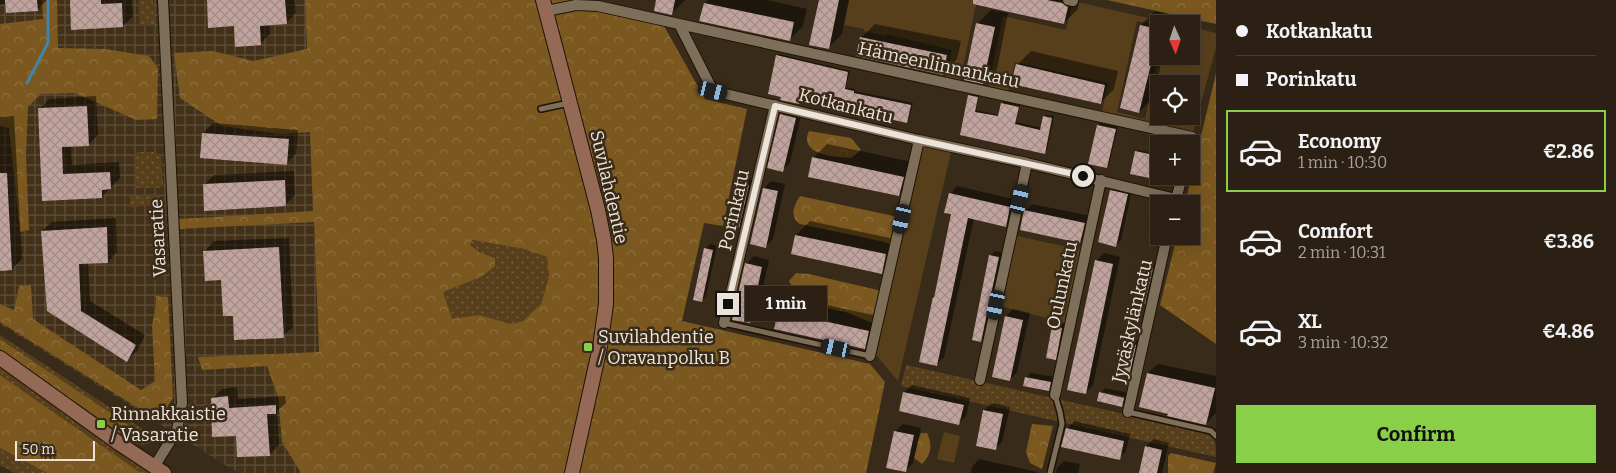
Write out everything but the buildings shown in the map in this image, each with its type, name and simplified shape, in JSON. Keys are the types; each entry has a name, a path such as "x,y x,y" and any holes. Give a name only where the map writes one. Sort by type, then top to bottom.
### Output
{"street":[{"name":"Vasaratie","path":"159,470 176,430 182,403 164,0"},
{"path":"545,6 598,6 679,24"},
{"name":"Suvilahdentie","path":"545,6 598,210 604,240 606,304 600,347 572,473"},
{"name":"Kotkankatu","path":"679,24 713,91 919,140 1101,180 1154,195"},
{"name":"Hämeenlinnankatu","path":"679,24 1169,135"},
{"name":"Porinkatu","path":"724,323 775,106"},
{"path":"870,356 919,140"},
{"path":"980,380 1027,163"},
{"name":"Oulunkatu","path":"1055,396 1101,180"},
{"name":"Jyväskylänkatu","path":"1128,412 1165,245"},
{"path":"0,358 159,470"}],"lane":[{"path":"541,109 570,103"},
{"path":"724,323 870,356"},
{"path":"1050,473 1062,424 1055,396"},
{"path":"1128,412 1211,431 1216,436"}],"shaded area":[{"path":"0,0 305,0 320,380 300,473 238,473 0,324"},
{"path":"139,0 153,0 154,26 139,26"},
{"path":"849,0 977,0 959,86 945,83 952,50 844,25"},
{"path":"1073,1 1150,18 1150,24 1137,21 1117,112 1145,119 1150,94 1150,125 1195,125 1193,135 1183,135 1101,117 1108,83 1015,62 1007,96 987,92 1003,16 1066,30"},
{"path":"1200,29 1216,33 1216,47 1200,107 1200,75 1154,75 1156,65 1200,65"},
{"path":"920,146 951,152 898,381 876,355"},
{"path":"135,152 156,152 161,156 163,184 160,188 136,188"},
{"path":"159,195 165,200 165,205 130,207 130,196"},
{"path":"1012,235 1086,251 1070,324 996,305"},
{"path":"472,240 524,249 547,257 549,277 541,304 523,321 511,324 479,315 452,320 442,292 481,277 495,258 479,252 469,245"},
{"path":"0,335 150,434 157,441 143,445 130,443 0,352 0,349 124,436 142,434 0,339"},
{"path":"906,365 1205,432 1215,442 1216,457 901,386"},
{"path":"0,367 109,445 152,473 141,473 0,375"},
{"path":"944,432 960,436 954,463 937,459"},
{"path":"0,448 47,473 15,473 0,465"}],"green space":[{"path":"42,0 57,0 58,48 105,49 149,56 158,68 157,119 136,120 75,93 41,94 28,107 26,155 29,230 20,232 9,128 0,126 0,24 43,19"},
{"path":"305,0 593,0 594,11 664,26 705,99 747,109 723,226 704,223 682,321 870,364 885,382 866,473 300,473 282,442 278,397 267,366 202,370 198,357 319,352 314,222 180,229 179,219 313,211 310,132 280,134 222,126 180,98 174,53 213,51 253,61 307,49","holes":["472,240 524,249 547,257 549,277 541,304 523,321 511,324 479,315 452,319 443,292 481,277 495,266 495,258 479,252 470,245"]},
{"path":"1107,0 1216,0 1216,24 1200,20 1200,15 1175,15"},
{"path":"1216,73 1216,344 1160,305 1175,245 1200,245 1200,195 1187,195 1189,185 1200,185 1200,141"},
{"path":"809,131 851,138 861,150 851,158 820,153 813,150 809,145 807,139"},
{"path":"800,196 889,215 920,224 911,257 885,242 800,224 795,218 794,207"},
{"path":"796,273 809,274 899,295 897,334 849,313 806,303 797,296 789,281"},
{"path":"31,285 33,319 141,390 155,381 152,326 156,296 168,297 173,398 159,421 0,322 0,304 14,310 19,286"},
{"path":"0,339 142,434 144,441 124,436 0,349"},
{"path":"0,375 141,473 47,473 0,448"},
{"path":"1032,424 1053,426 1042,469 1030,463 1026,452"},
{"path":"921,433 927,433 930,446 929,453 922,464 914,458"},
{"path":"1171,453 1216,463 1213,473 1168,473 1168,456"}],"waterway":[{"path":"27,83 48,43 48,0"}],"place":[{"name":"Suvilahdentie / Oravanpolku B","path":"588,347"},
{"name":"Rinnakkaistie / Vasaratie","path":"101,424"}],"route":[{"path":"728,304 775,106 1083,176"}]}
